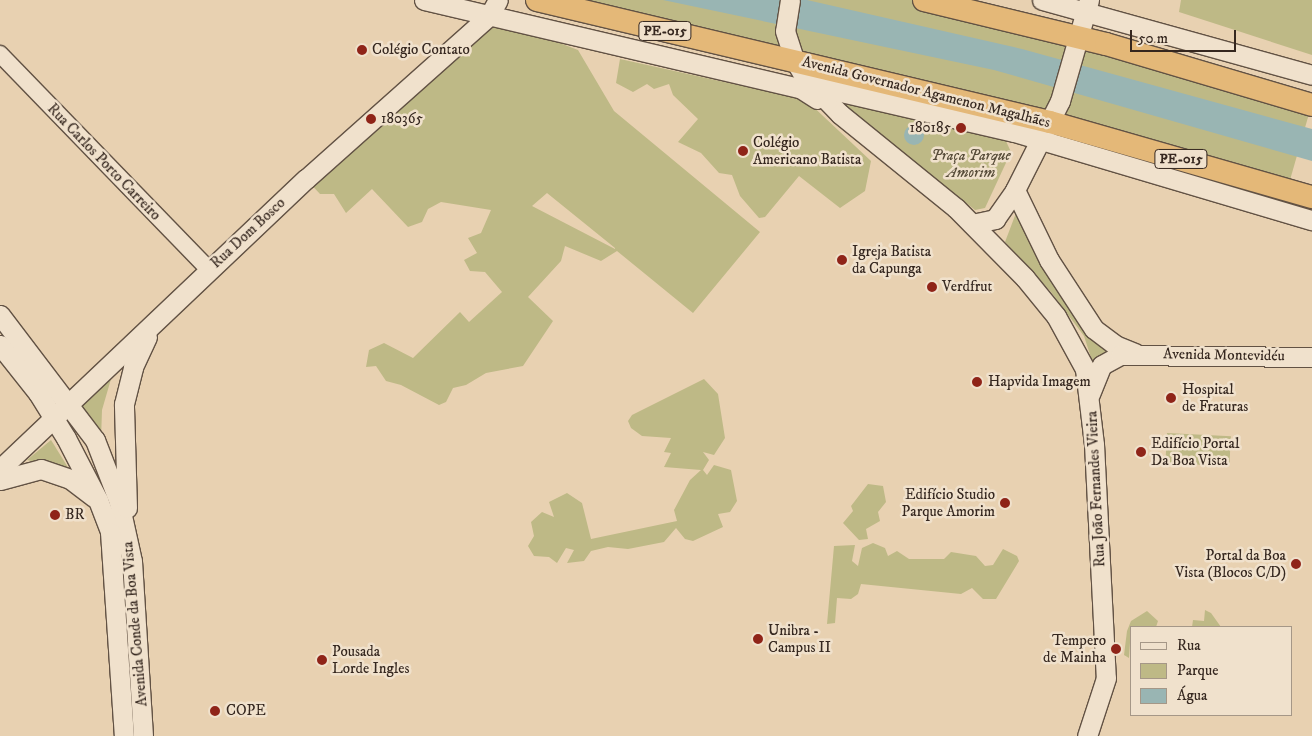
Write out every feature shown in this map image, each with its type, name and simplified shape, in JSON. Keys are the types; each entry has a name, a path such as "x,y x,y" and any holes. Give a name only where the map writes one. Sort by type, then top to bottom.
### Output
{"highway":[{"name":"Avenida Governador Agamenon Magalhães","path":"537,0 794,59 1045,132 1278,187 1312,197"},
{"path":"924,0 1312,105"},
{"path":"1278,187 1312,211"}],"main road":[{"name":"Avenida Governador Agamenon Magalhães","path":"424,0 493,8 800,88 840,114"},
{"name":"Rua João Fernandes Vieira","path":"790,0 785,31 794,59 805,78 815,86 840,114 972,224 1056,316 1078,352 1090,394 1106,678 1087,736"},
{"path":"1042,0 1088,5 1312,75"},
{"path":"972,224 996,219 1015,190 1060,101 1088,5"},
{"name":"Rua Dom Bosco","path":"0,469 71,405 209,270 493,8"},
{"name":"Avenida Governador Agamenon Magalhães","path":"815,86 1045,132 1312,220"},
{"name":"Avenida Montevidéu","path":"1015,190 1049,260 1094,329 1115,345 1135,353"},
{"name":"Avenida Conde da Boa Vista","path":"0,315 71,405 95,440 106,465 127,534 137,614 143,736"},
{"path":"127,534 124,404 133,367 151,328"},
{"name":"Avenida Conde da Boa Vista","path":"0,345 54,420 98,500 110,532 114,563 124,736"},
{"name":"Avenida Montevidéu","path":"1090,394 1102,365 1120,355 1135,353 1312,357"},
{"path":"0,480 41,469 70,479 98,500"}],"street":[{"name":"Rua Carlos Porto Carreiro","path":"0,54 209,270"}],"green space":[{"path":"537,0 943,0 1074,31 1045,117"},
{"path":"1181,0 1312,0 1312,55 1179,12"},
{"path":"489,16 578,50 614,111 760,232 693,313 617,251 601,261 565,246 561,261 528,297 553,321 523,366 486,373 466,385 453,388 446,402 439,405 401,385 386,381 376,366 366,367 369,350 384,343 413,358 460,312 469,322 502,292 485,272 470,271 464,260 477,253 468,238 481,233 491,210 441,202 428,209 422,222 408,227 372,189 346,213 334,194 320,194 306,179","holes":["547,193 615,249 532,206"]},
{"path":"1080,38 1312,104 1287,190 1055,124"},
{"path":"620,59 806,100 871,161 865,191 840,208 799,176 765,217 759,218 740,196 732,175 719,173 701,153 678,142 698,119 673,95 669,84 654,89 647,84 633,92 616,83"},
{"name":"Praça Parque Amorim","path":"847,104 917,117 1005,139 1011,152 985,208 975,210 845,106"},
{"path":"1019,205 1035,246 1123,351 1095,370 1084,336 1051,292 1005,242"},
{"path":"111,379 102,410 101,440 79,407"},
{"path":"704,379 718,394 725,438 714,455 703,452 709,460 703,470 707,475 714,465 731,470 737,501 730,512 718,514 723,527 693,541 685,539 676,528 664,542 628,549 608,547 591,551 584,561 567,563 574,550 566,548 557,563 549,557 534,556 528,546 534,536 531,522 542,512 554,517 549,502 567,493 582,503 591,539 677,521 674,510 690,480 701,470 664,467 671,453 664,452 671,438 642,436 631,428 628,421 632,415"},
{"path":"1167,433 1231,436 1229,466 1165,463"},
{"path":"51,440 69,469 27,460"},
{"path":"868,484 883,486 886,502 878,512 880,521 866,529 868,539 859,540 843,523 853,511 851,506"},
{"path":"873,543 885,548 888,556 897,551 909,559 944,559 951,552 976,556 985,566 993,565 1003,549 1017,556 1019,561 996,599 983,599 972,588 961,594 861,584 858,594 851,599 837,598 835,623 827,624 834,546 855,545 852,561 858,566 862,548"},
{"path":"1205,610 1211,613 1220,626 1192,626 1193,620 1204,621"},
{"path":"1147,611 1158,621 1156,626 1130,626 1129,658 1124,655 1127,631 1131,621"}],"water":[{"path":"663,0 807,0 1022,49 1312,129 1312,161 994,70"},
{"path":"910,125 918,125 924,131 924,139 918,145 910,145 904,139 904,131"}],"place":[{"name":"Colégio Contato","path":"362,50"},
{"name":"180365","path":"371,119"},
{"name":"180185","path":"961,128"},
{"name":"Colégio Americano Batista","path":"743,151"},
{"name":"Igreja Batista da Capunga","path":"842,260"},
{"name":"Verdfrut","path":"932,287"},
{"name":"Hapvida Imagem","path":"977,382"},
{"name":"Hospital de Fraturas","path":"1171,398"},
{"name":"Edifício Portal Da Boa Vista","path":"1141,452"},
{"name":"Edifício Studio Parque Amorim","path":"1005,503"},
{"name":"BR","path":"55,515"},
{"name":"Portal da Boa Vista (Blocos C/D)","path":"1296,564"},
{"name":"Unibra - Campus II","path":"758,639"},
{"name":"Tempero de Mainha","path":"1116,649"},
{"name":"Pousada Lorde Ingles","path":"322,660"},
{"name":"COPE","path":"215,711"}]}
